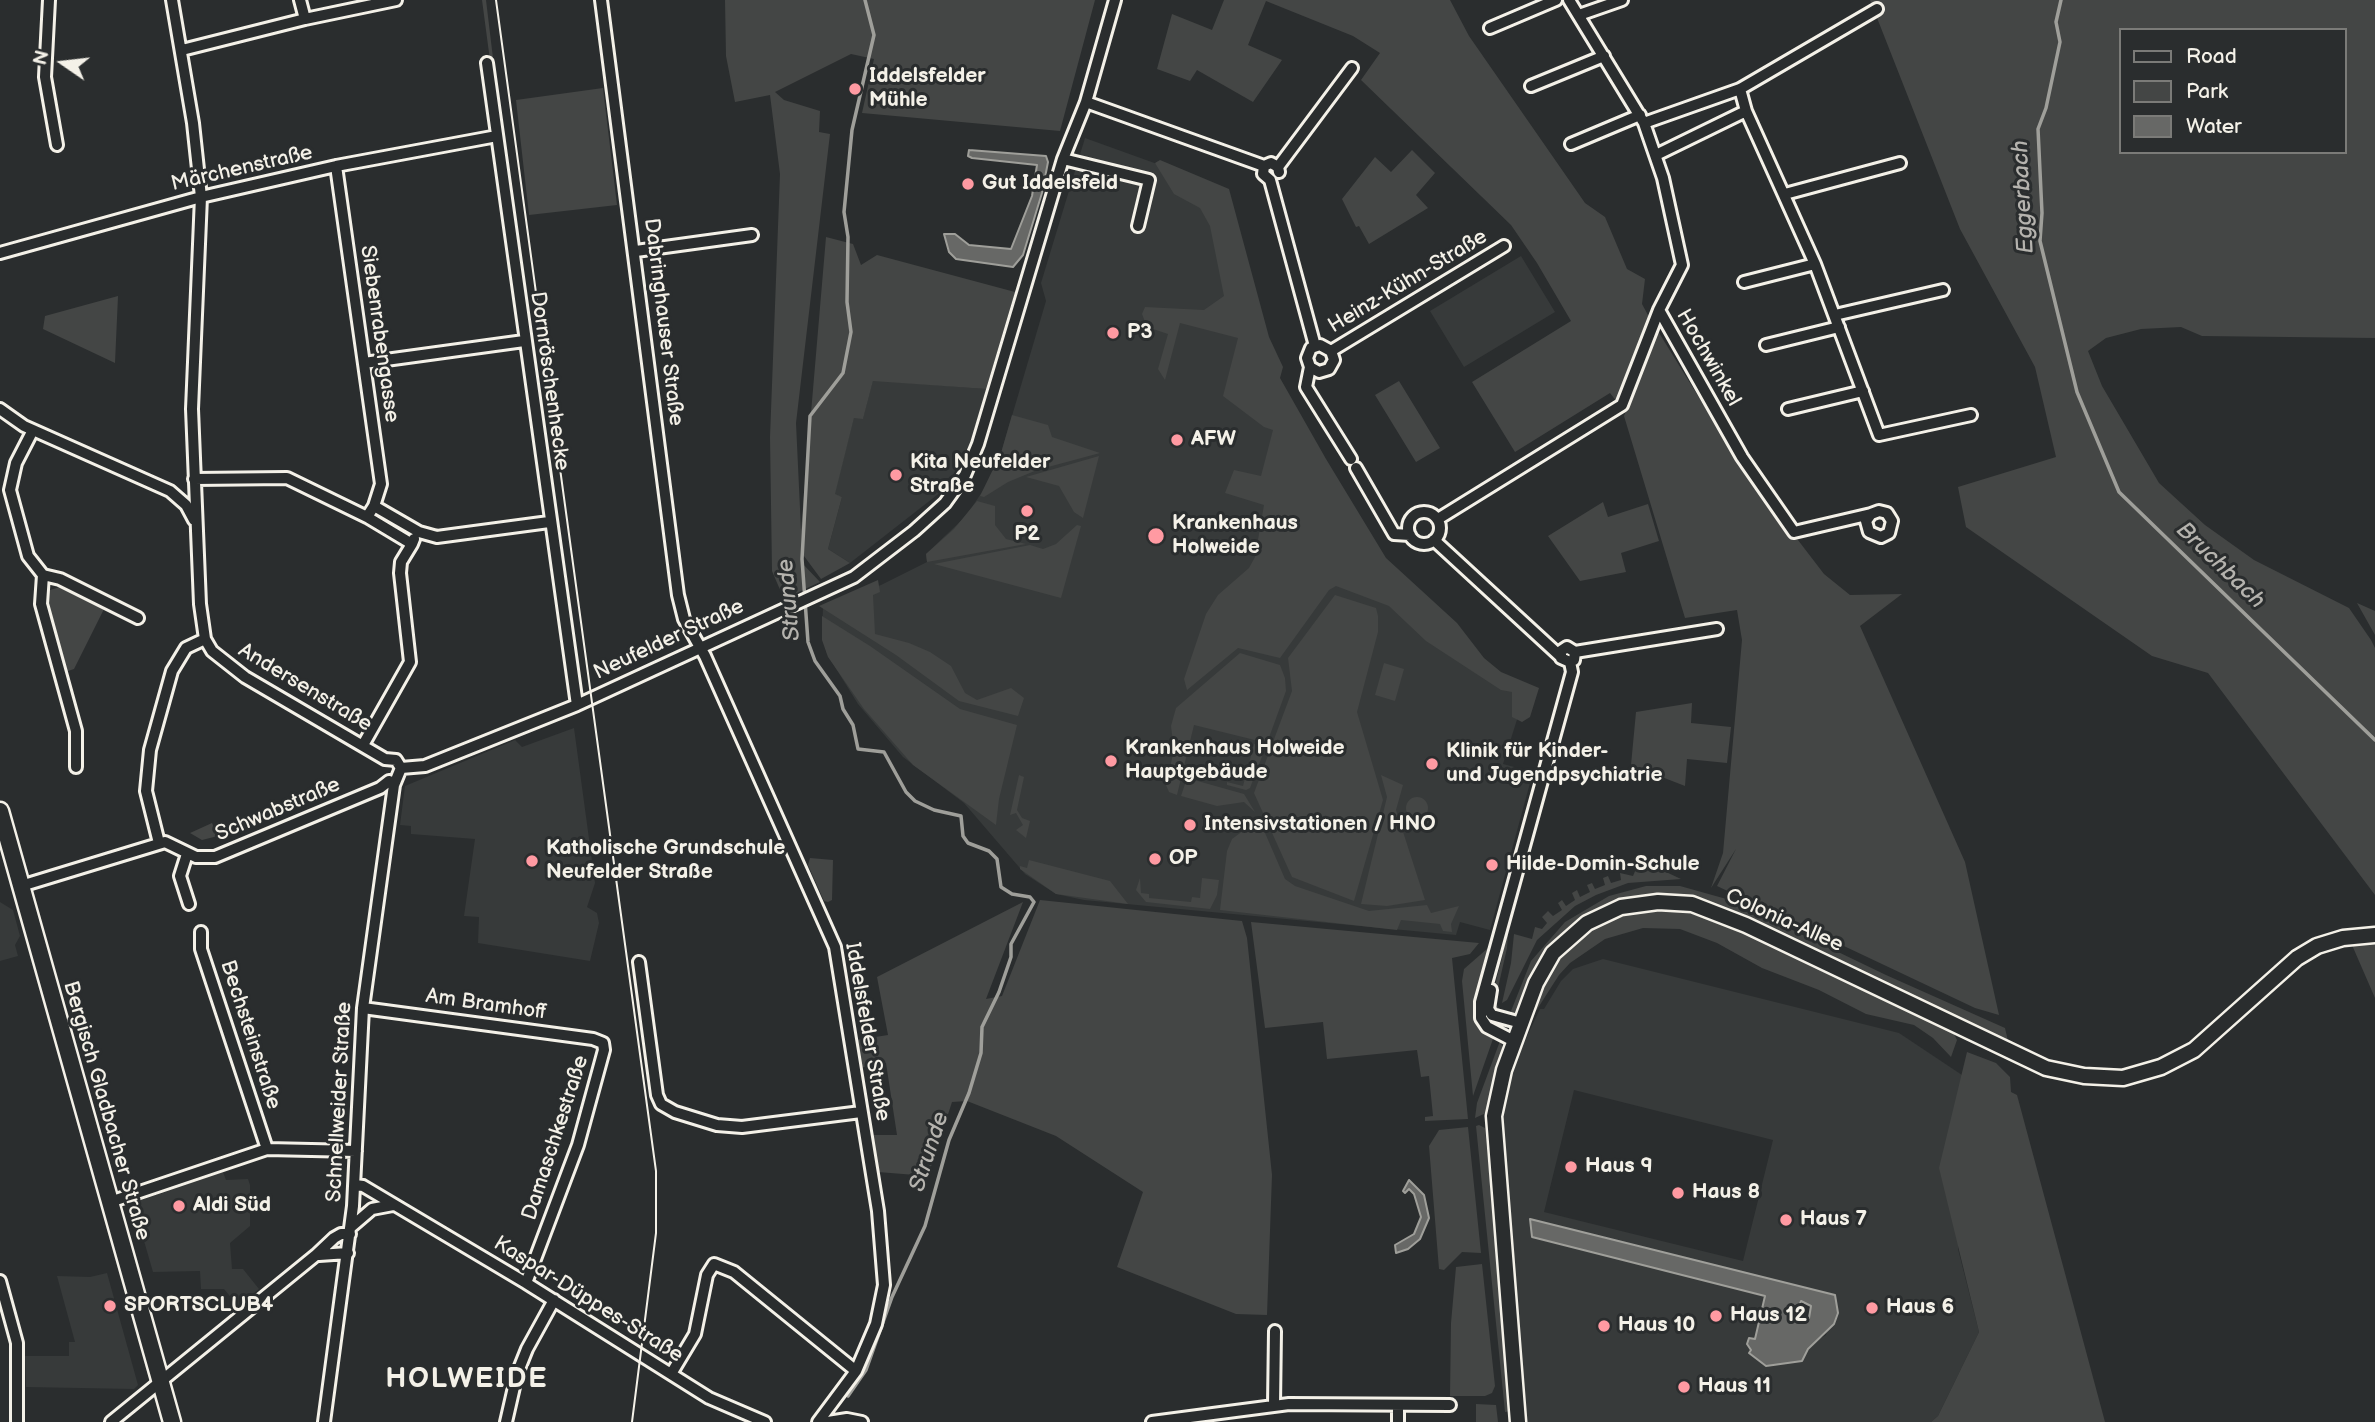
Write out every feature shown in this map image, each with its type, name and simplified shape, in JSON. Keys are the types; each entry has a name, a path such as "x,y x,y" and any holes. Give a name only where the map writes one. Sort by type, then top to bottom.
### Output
{"main road":[{"name":"Bergisch Gladbacher Straße","path":"0,811 172,1422"},
{"name":"Colonia-Allee","path":"1518,1422 1494,1116 1514,1041 1536,983 1553,953 1579,929 1621,906 1675,902 1692,904 1746,925 2046,1068 2084,1076 2123,1078 2161,1067 2194,1050 2297,958 2317,946 2343,938 2375,935"}],"street":[{"path":"48,0 46,76 48,107 57,145"},
{"path":"21,886 159,843 146,791 150,750 172,671 186,649 205,639 200,604 194,479 193,339 201,197 182,50 172,0"},
{"path":"300,0 305,19"},
{"path":"182,50 305,19 396,0"},
{"name":"Dabringhauser Straße","path":"601,0 636,251 678,595 684,619 697,647"},
{"name":"Neufelder Straße","path":"401,768 425,766 577,705 697,647 854,577 914,531 945,503 965,475 978,444 1063,159 1086,102 1115,0"},
{"path":"1490,28 1556,0"},
{"name":"Hochwinkel","path":"1569,0 1642,119 1656,155 1682,265 1658,310 1742,457 1794,532 1871,514"},
{"path":"1579,15 1622,0"},
{"path":"1571,144 1740,89 1877,9"},
{"path":"1531,86 1604,55"},
{"name":"Dornröschenhecke","path":"487,62 549,522 577,705"},
{"path":"1270,180 1278,175 1278,167 1352,68"},
{"path":"1740,89 1746,111 1815,264 1879,435 1970,415"},
{"path":"1086,102 1264,166 1272,163 1278,167"},
{"path":"1656,155 1746,111"},
{"name":"Märchenstraße","path":"0,253 201,197 336,166 497,136"},
{"path":"1063,159 1149,180 1138,226"},
{"path":"1785,194 1900,163"},
{"name":"Siebenrabengasse","path":"336,166 381,484 374,506"},
{"name":"Heinz-Kühn-Straße","path":"1264,166 1263,174 1270,180 1315,346 1307,358 1310,367 1306,387 1394,534 1410,535"},
{"path":"636,251 752,236"},
{"name":"Heinz-Kühn-Straße","path":"1331,351 1504,246"},
{"path":"1744,282 1815,264"},
{"path":"1835,315 1943,289"},
{"path":"1438,519 1622,405 1658,310"},
{"path":"1766,345 1839,327"},
{"path":"364,363 524,341"},
{"name":"Heinz-Kühn-Straße","path":"1310,367 1319,372 1329,369 1334,360 1331,351 1324,345 1315,346"},
{"path":"1787,409 1863,391"},
{"path":"0,409 33,430 120,470 128,471 180,498 196,526"},
{"path":"33,430 13,471 10,490 27,556 43,575 60,579 138,618"},
{"path":"194,479 288,478 367,517 412,544"},
{"path":"180,498 194,479"},
{"path":"367,517 374,506 419,532 443,538 549,522"},
{"path":"1434,540 1420,543 1410,535 1409,524 1414,515 1424,512 1438,519"},
{"path":"1434,540 1440,528 1438,519"},
{"path":"363,745 410,662 400,573 401,562 419,532"},
{"path":"1434,540 1569,657 1572,672 1480,1002 1481,1018 1499,1036 1514,1041"},
{"path":"43,575 41,604 76,731 76,767"},
{"path":"1569,657 1717,629"},
{"name":"Andersenstraße","path":"205,639 212,651 236,671 385,759 396,760 401,768"},
{"name":"Iddelsfelder Straße","path":"697,647 705,656 835,947 878,1212 884,1285 876,1324 856,1370 818,1422"},
{"name":"Andersenstraße","path":"385,759 392,783"},
{"path":"392,783 401,768"},
{"name":"Schwabstraße","path":"159,843 172,843 187,854 204,858 220,855 392,783"},
{"name":"Schnellweider Straße","path":"324,1422 351,1231 363,1008 392,783"},
{"path":"187,854 180,876 189,904"},
{"name":"Bechsteinstraße","path":"201,932 201,949 267,1149"},
{"path":"639,962 650,1050 657,1095 661,1104 676,1112 717,1125 742,1127 861,1112"},
{"path":"1491,967 1489,1009 1499,1019 1521,1023"},
{"name":"Am Bramhoff","path":"363,1008 593,1039 603,1043"},
{"name":"Damaschkestraße","path":"526,1283 578,1145 604,1050 603,1043"},
{"path":"110,1202 267,1149 356,1151"},
{"name":"Kaspar-Düppes-Straße","path":"355,1185 363,1186 526,1283 709,1398 765,1422"},
{"path":"111,1422 338,1235 351,1231 372,1209 395,1205"},
{"path":"316,1255 334,1251 348,1252"},
{"path":"671,1374 695,1334 708,1275 714,1264 734,1272 799,1327 856,1370"},
{"path":"0,1282 17,1343 17,1422"},
{"path":"506,1422 517,1374 527,1349 554,1300"},
{"path":"1274,1405 1275,1331"},
{"path":"1152,1422 1274,1405 1450,1405"},
{"path":"1398,1405 1398,1422"},
{"path":"1260,1408 1261,1420"},
{"path":"832,1420 862,1422"}],"shaded area":[{"name":"Krankenhaus Holweide","path":"1085,138 1221,187 1292,420 1394,572 1483,659 1526,691 1503,764 1533,772 1490,930 1460,922 1456,935 1084,900 1056,894 1025,874 964,803 903,757 858,704 827,654 822,636 823,606 881,585 927,562 926,554 966,516 986,486 1001,453 1046,301 1041,283"},
{"path":"1521,256 1555,312 1464,367 1430,311"},
{"name":"Kita Neufelder Straße","path":"873,380 986,389 971,441 946,488 850,563 828,549 842,497 834,495 854,417 863,418"},
{"name":"Katholische Grundschule Neufelder Straße","path":"574,728 595,883 587,907 597,913 599,923 590,961 478,943 479,917 464,916 475,839 411,834 411,826 400,825 405,786 515,740 522,747"},
{"path":"0,902 13,910 20,936 15,945 18,956 0,961"},
{"path":"1603,959 1899,1033 1986,1091 1958,1249 1979,1332 1938,1416 1931,1422 1526,1422 1513,1288 1503,1120 1516,1059 1540,1009 1544,1009 1561,981 1573,969","holes":["1574,1090 1773,1140 1743,1261 1544,1212","1530,1219 1835,1295 1826,1335 1814,1342 1802,1360 1789,1362 1751,1350 1749,1338 1755,1339 1766,1296 1532,1237"]},
{"path":"223,1172 226,1180 248,1179 250,1185 250,1226 230,1243 232,1269 243,1269 259,1289 238,1306 224,1289 201,1289 200,1271 153,1272 133,1203"},
{"path":"107,1273 138,1385 134,1389 26,1387 25,1356 69,1356 69,1342 75,1342 57,1276 90,1277"}],"green space":[{"path":"482,0 486,0 527,340"},
{"path":"725,0 1095,0 1060,131 862,113 874,59 851,54 775,92 784,100 820,111 819,132 830,134 796,423 801,530 826,237 853,244 861,265 877,255 1015,292 986,389 873,381 863,419 854,418 835,494 842,497 828,549 850,563 821,579 804,556 802,542 802,563 820,582 784,599 772,571 770,437 780,174 770,95 735,102 726,56"},
{"path":"1224,0 1450,0 1469,36 1585,203 1605,217 1627,269 1645,279 1642,304 1649,317 1617,402 1610,393 1515,452 1472,382 1571,321 1537,263 1511,225 1361,80 1380,53 1353,36 1266,1 1248,45 1282,60 1253,102 1197,70 1190,81 1157,69 1172,14 1212,30"},
{"path":"1870,0 2375,0 2375,338 2202,336 2181,327 2141,329 2106,338 2088,351 2102,386 2159,483 2205,525 2254,560 2349,608 2371,640 2375,648 2375,895 2208,673 2152,656 1966,527 1958,487 2056,457 2035,367 1960,229"},
{"path":"603,88 617,205 529,215 516,100"},
{"path":"1412,150 1435,173 1416,195 1428,208 1369,244 1359,226 1356,227 1342,199 1375,157 1391,172"},
{"path":"1160,160 1229,189 1269,337 1283,367 1280,378 1326,459 1386,558 1457,623 1484,658 1501,672 1539,688 1530,717 1522,722 1512,717 1512,692 1501,690 1426,641 1389,606 1336,586 1329,590 1280,658 1238,648 1187,690 1184,679 1206,614 1218,595 1249,568 1255,557 1264,505 1225,493 1234,470 1261,476 1273,430 1264,427 1223,396 1238,338 1180,323 1165,380 1158,369 1168,334 1147,327 1142,314 1145,307 1204,310 1224,296 1210,226 1200,208 1174,194 1155,163"},
{"path":"118,296 115,363 43,329 45,316"},
{"path":"1656,328 1742,467 1824,574 1850,595 1902,594 1860,626 1965,862 1999,1015 1975,1008 1717,886 1736,849 1711,888 1723,853 1742,640 1737,610 1685,618 1624,416"},
{"path":"1399,381 1440,448 1416,462 1375,395"},
{"path":"1012,415 1048,425 1052,437 1100,453 1037,470 1008,482 984,497 980,496 1001,453"},
{"path":"1099,456 1083,518 1074,512 1059,486 1026,477"},
{"path":"977,501 995,506 995,525 1006,539 1026,544 927,562 926,554 954,529"},
{"path":"1603,502 1608,517 1648,504 1659,541 1621,553 1626,572 1580,581 1548,536"},
{"path":"1077,525 1081,526 1061,598 934,564 1030,545 1043,549 1056,544"},
{"path":"878,580 880,592 873,595 875,634 930,652 951,666 965,693 977,700 1011,688 1024,698 1018,716 959,701 896,655 819,606"},
{"path":"60,587 105,607 74,669 65,672 45,601 50,590"},
{"path":"1335,595 1376,608 1378,616 1378,632 1357,712 1383,800 1354,901 1292,877 1254,793 1292,691 1288,658"},
{"path":"2357,603 2375,611 2375,635"},
{"path":"822,616 960,709 1017,725 999,799 996,825 913,765 864,709 828,657 822,640"},
{"path":"1240,653 1280,665 1285,678 1286,691 1267,743 1194,725 1177,795 1169,792 1166,785 1174,750 1171,726 1176,708"},
{"path":"1384,663 1404,669 1395,701 1375,695"},
{"path":"1692,703 1691,723 1731,727 1727,763 1687,759 1685,786 1631,765 1636,712"},
{"path":"1254,744 1266,746 1250,788 1246,790 1227,785 1227,782 1243,786"},
{"path":"1019,775 1024,777 1017,810 1022,818 1030,821 1026,838 1016,830 1023,825 1016,813 1010,815"},
{"path":"1381,775 1403,785 1396,810 1425,900 1387,906 1361,904 1387,797"},
{"path":"1187,778 1244,794 1255,812 1244,802 1217,806 1181,796"},
{"path":"1417,797 1425,800 1428,808 1425,816 1417,819 1409,816 1406,808 1409,800"},
{"path":"1259,819 1285,879 1295,886 1369,911 1427,905 1431,913 1459,906 1451,924 1452,932 1443,931 1440,924 1401,920 1397,930 1220,910 1227,851 1232,839"},
{"path":"212,823 218,836 202,840 190,833"},
{"path":"1634,857 1681,879 1628,883 1575,906 1537,940 1507,1000 1502,1003 1514,934 1532,939 1535,927 1542,929 1547,923 1542,917 1548,911 1553,916 1562,910 1558,903 1562,900 1566,906 1575,900 1572,893 1577,890 1580,897 1590,892 1587,885 1592,883 1595,889 1605,885 1603,878 1608,876 1611,883 1621,880 1620,873 1633,876 1636,869 1630,866"},
{"path":"810,858 833,860 832,900 828,902 824,901 808,865"},
{"path":"1029,860 1110,881 1128,904 1056,894 1020,869 1020,866 1027,868"},
{"path":"1140,878 1141,893 1149,894 1149,898 1191,902 1192,897 1200,898 1202,878 1219,880 1217,895 1210,909 1146,902 1136,890"},
{"path":"1646,886 1680,886 1730,900 1886,975 2005,1028 2008,1041 1710,902 1664,894 1609,904 1569,928 1541,960 1519,1010 1509,1016 1531,961 1565,922 1609,896"},
{"path":"1040,900 1242,921 1247,938 1272,1175 1267,1315 1236,1314 1117,1267 1143,1192 1056,1136 967,1101 952,1102 928,1176 878,1172 871,1135 897,1135 886,1063 859,1068 856,1040 888,1035 877,977 1023,902 986,999 1002,996"},
{"path":"1648,908 1681,908 1710,915 1952,1030 1957,1040 1951,1057 1933,1038 1914,1025 1866,1014 1819,990 1762,968 1717,943 1680,929 1643,928 1605,939 1570,963 1536,1011 1532,1010 1545,980 1570,945 1604,921"},
{"path":"1251,922 1479,943 1470,954 1452,958 1468,1119 1425,1121 1425,1117 1433,1116 1429,1076 1421,1077 1417,1050 1327,1059 1323,1022 1265,1028"},
{"path":"1504,933 1508,935 1495,1001 1500,1011 1498,1014 1493,1008 1494,989 1503,954"},
{"path":"2375,942 2375,998 2352,945"},
{"path":"1488,948 1490,953 1477,999 1494,1036 1473,1096 1462,981 1464,969"},
{"path":"1500,1041 1504,1051 1486,1113 1475,1118 1477,1103"},
{"path":"1967,1052 1996,1063 2010,1077 2011,1092 2017,1095 2105,1422 1931,1422 1938,1416 1979,1332 1939,1168"},
{"path":"1476,1126 1485,1128 1512,1411 1505,1412"},
{"path":"1468,1127 1481,1253 1462,1252 1444,1270 1439,1269 1429,1146 1439,1130"},
{"path":"1482,1264 1495,1386 1492,1393 1485,1396 1450,1396 1451,1323 1456,1267"},
{"path":"1476,1404 1496,1405 1498,1422 1476,1422"}],"water":[{"path":"969,150 1046,156 1048,162 1042,193 1023,255 1013,267 956,259 949,252 944,234 955,234 969,245 1011,249 1032,196 1037,165 972,158 968,156"},
{"path":"1409,1180 1424,1195 1429,1218 1420,1239 1408,1249 1396,1253 1395,1245 1414,1234 1421,1217 1414,1194 1409,1189 1405,1193 1403,1191"},
{"path":"1530,1219 1835,1295 1838,1313 1834,1324 1808,1349 1802,1361 1766,1366 1749,1353 1751,1350 1747,1344 1749,1338 1755,1339 1765,1296 1532,1237","holes":["1801,1301 1811,1306 1809,1318 1798,1322 1795,1317"]}],"waterway":[{"name":"Strunde","path":"848,1396 866,1370 892,1297 925,1226 949,1140 969,1093 981,1053 982,1027 999,992 1011,957 1011,944 1034,902 1030,897 1012,894 1001,887 997,859 989,851 968,843 963,836 961,816 934,810 915,801 906,792 884,752 858,749 853,725 843,709 840,696 815,661 808,642 802,559 810,416 843,373 851,332 847,302 848,237 844,212 852,130 874,35 865,0"},
{"name":"Bruchbach","path":"2061,0 2056,22 2060,42 2046,108 2038,129 2042,213 2040,241 2077,392 2119,492 2375,740"}],"tram line":[{"path":"496,0 656,1171 656,1233 632,1422"}],"place":[{"name":"Iddelsfelder Mühle","path":"855,89"},
{"name":"Gut Iddelsfeld","path":"968,184"},
{"name":"P3","path":"1113,333"},
{"name":"AFW","path":"1177,440"},
{"name":"Kita Neufelder Straße","path":"896,475"},
{"name":"P2","path":"1027,511"},
{"name":"Krankenhaus Holweide","path":"1156,536"},
{"name":"Krankenhaus Holweide Hauptgebäude","path":"1111,761"},
{"name":"Klinik für Kinder- und Jugendpsychiatrie","path":"1432,764"},
{"name":"Intensivstationen / HNO","path":"1190,825"},
{"name":"OP","path":"1155,859"},
{"name":"Katholische Grundschule Neufelder Straße","path":"532,861"},
{"name":"Hilde-Domin-Schule","path":"1492,865"},
{"name":"Haus 9","path":"1571,1167"},
{"name":"Haus 8","path":"1678,1193"},
{"name":"Aldi Süd","path":"179,1206"},
{"name":"Haus 7","path":"1786,1220"},
{"name":"SPORTSCLUB4","path":"110,1306"},
{"name":"Haus 6","path":"1872,1308"},
{"name":"Haus 12","path":"1716,1316"},
{"name":"Haus 10","path":"1604,1326"},
{"name":"Haus 11","path":"1684,1387"}],"district":[{"name":"HOLWEIDE","path":"467,1380"}],"water label":[{"name":"Eggerbach","path":"2024,197"}]}
